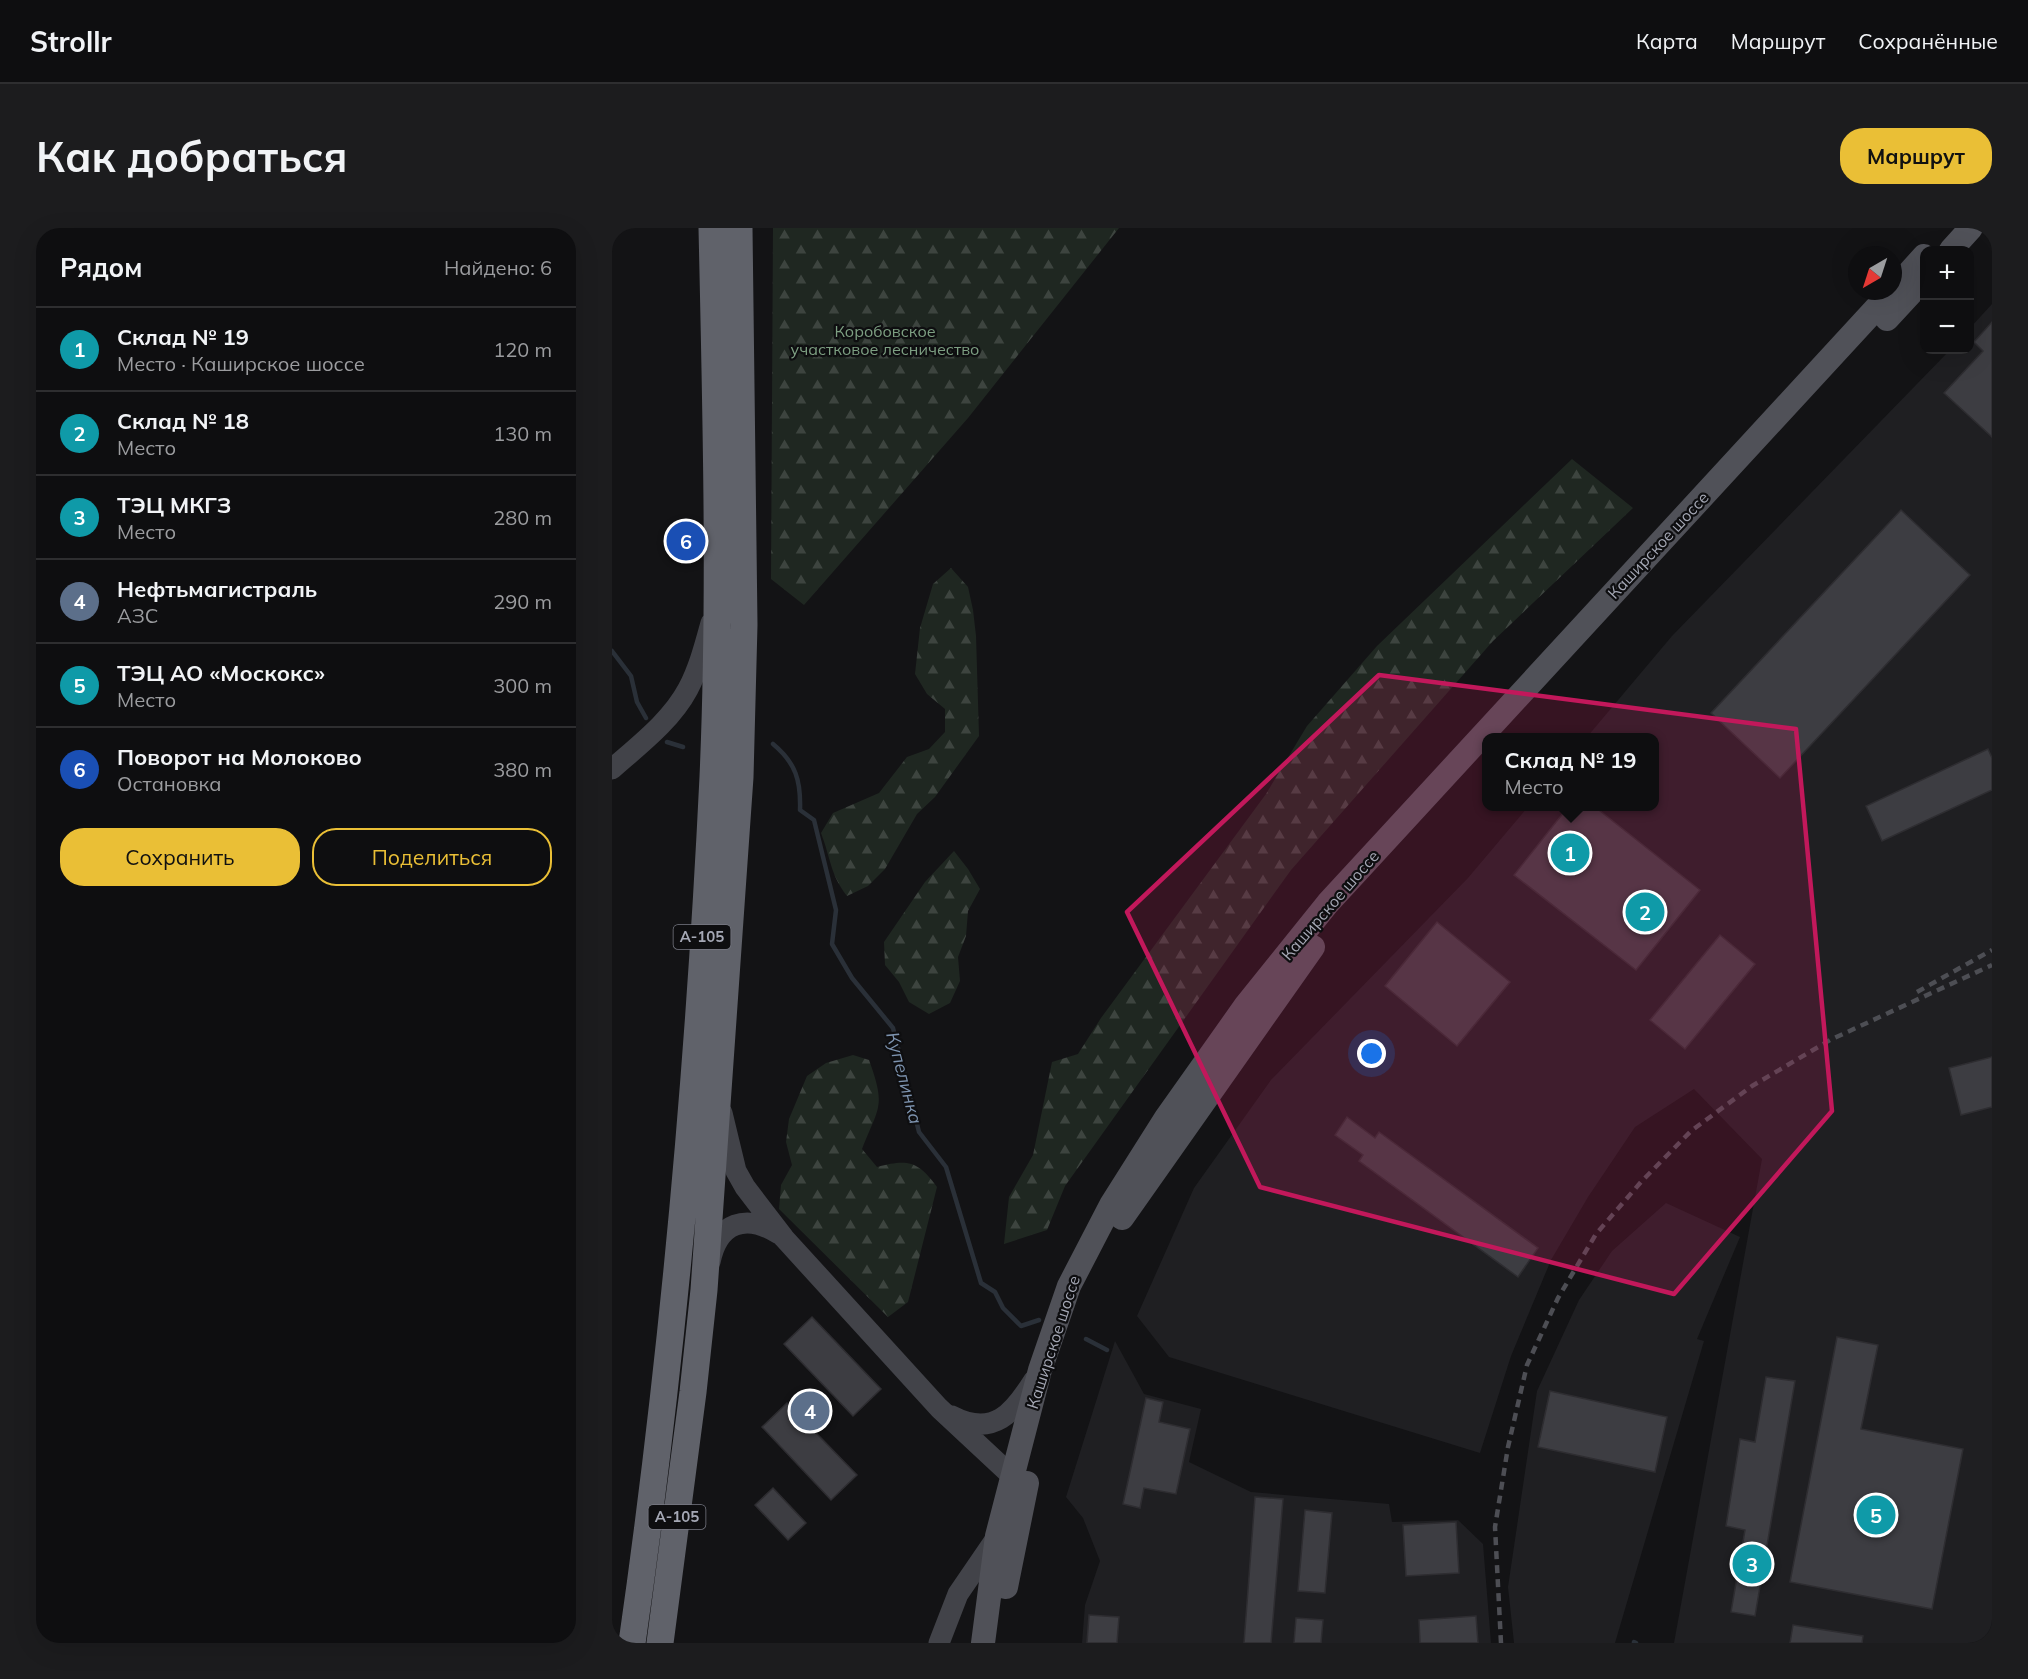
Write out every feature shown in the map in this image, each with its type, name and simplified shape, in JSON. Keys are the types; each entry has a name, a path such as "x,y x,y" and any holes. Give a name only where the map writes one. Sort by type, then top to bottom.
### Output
{"highway":[{"name":"А-105","path":"632,1643 667,1381 692,1099 713,775 716,411 712,228"},
{"name":"А-105","path":"660,1643 704,1290 740,777 744,625 739,228"}],"main road":[{"path":"1934,246 1950,228"},
{"path":"1955,246 1971,228"},
{"name":"Каширское шоссе","path":"1902,281 1920,261"},
{"name":"Каширское шоссе","path":"1506,733 1920,283"},
{"name":"Каширское шоссе","path":"1485,733 1885,300"},
{"path":"612,769 644,741 688,690 698,667 716,602"},
{"name":"Каширское шоссе","path":"983,1643 997,1536 1040,1370 1069,1286 1106,1214 1166,1118 1246,1005 1328,903 1482,736"},
{"name":"Каширское шоссе","path":"997,1643 1013,1546 1046,1397 1071,1322 1104,1248 1128,1208 1305,957 1348,904 1482,758"},
{"path":"718,1095 736,1171 745,1187 784,1238 939,1408 1013,1477"},
{"path":"704,1290 711,1253 721,1236 734,1224 746,1221 764,1225 784,1238"},
{"path":"939,1408 958,1419 975,1424 1005,1419 1021,1401 1040,1370"},
{"path":"939,1643 958,1594 997,1536"}],"highlighted area":[{"path":"1379,675 1796,729 1832,1111 1674,1294 1260,1187 1127,912"}],"shaded area":[{"path":"1992,304 1992,1643 1674,1643 1762,1159 1694,1089 1635,1127 1588,1197 1551,1260 1511,1356 1480,1453 1169,1357 1137,1316 1194,1188 1271,1080 1468,878 1525,811 1659,811 1659,733 1590,733 1672,636 1946,354 1974,354 1974,324"},
{"path":"1666,1203 1740,1237 1697,1339 1704,1341 1615,1643 1514,1643 1508,1587 1537,1391 1579,1300 1612,1251"},
{"path":"1115,1341 1144,1394 1201,1409 1189,1462 1251,1492 1389,1504 1392,1522 1458,1520 1483,1544 1491,1643 1082,1643 1085,1605 1100,1561 1083,1518 1066,1497"}],"green space":[{"name":"Коробовское участковое лесничество","path":"773,228 1119,228 968,418 804,605 771,579"},
{"path":"1572,459 1633,508 1493,641 1291,870 1065,1186 1047,1230 1004,1244 1009,1197 1033,1155 1052,1062 1078,1054 1101,1018 1266,794 1307,726 1377,646"},
{"path":"951,568 968,587 973,610 979,736 935,797 917,814 885,869 868,886 847,896 834,873 821,833 833,813 879,793 907,757 929,749 945,732 945,709 927,694 915,674 920,628 933,584"},
{"path":"954,851 980,889 968,911 966,936 958,957 960,981 950,1003 929,1014 909,1002 899,982 885,965 884,942 925,882"},
{"path":"853,1055 869,1060 879,1097 876,1114 862,1149 877,1167 897,1163 912,1164 924,1172 937,1187 908,1302 888,1317 779,1209 781,1185 792,1165 786,1142 789,1119 807,1076 826,1063"}],"building":[{"path":"1992,322 1992,437 1944,393 1983,351 1974,342"},
{"path":"1901,510 1970,575 1780,778 1711,713"},
{"path":"1988,749 1992,758 1992,790 1882,841 1866,806"},
{"path":"1565,811 1600,811 1700,890 1636,970 1514,875"},
{"path":"1437,922 1510,982 1457,1046 1385,986"},
{"path":"1720,935 1755,964 1685,1049 1650,1020"},
{"path":"1992,1057 1992,1107 1961,1115 1949,1068"},
{"path":"1347,1117 1375,1138 1379,1132 1538,1248 1518,1277 1359,1161 1363,1155 1335,1135"},
{"path":"812,1317 881,1389 853,1416 784,1344"},
{"path":"1837,1337 1878,1345 1861,1429 1963,1449 1932,1609 1790,1582"},
{"path":"1766,1377 1795,1381 1755,1616 1731,1612 1745,1530 1726,1526 1740,1439 1755,1442"},
{"path":"1550,1391 1667,1417 1655,1472 1538,1447"},
{"path":"1146,1398 1163,1402 1159,1422 1190,1429 1176,1494 1144,1488 1140,1508 1123,1504"},
{"path":"787,1403 857,1475 831,1500 762,1427"},
{"path":"773,1488 806,1523 788,1540 755,1505"},
{"path":"1255,1497 1283,1499 1271,1643 1244,1643"},
{"path":"1305,1510 1332,1513 1325,1593 1298,1591"},
{"path":"1456,1522 1459,1573 1406,1576 1403,1525"},
{"path":"1089,1615 1119,1617 1117,1643 1087,1643"},
{"path":"1476,1616 1478,1643 1420,1643 1419,1620"},
{"path":"1296,1618 1323,1620 1321,1643 1294,1643"},
{"path":"1793,1625 1863,1636 1862,1643 1790,1643"}],"waterway":[{"name":"Купелинка","path":"612,651 631,676 637,702 646,718"},
{"name":"Купелинка","path":"667,742 683,747"},
{"name":"Купелинка","path":"773,744 787,758 796,773 800,810 814,820 836,910 832,944 852,978 893,1028 919,1132 946,1167 981,1283 995,1292 1003,1308 1021,1326 1039,1320"},
{"name":"Купелинка","path":"1086,1339 1107,1350"}],"railway":[{"path":"1917,992 1992,950"},
{"path":"1501,1643 1495,1527 1508,1447 1527,1365 1558,1298 1596,1234 1641,1182 1691,1131 1752,1086 1830,1040 1992,965"}],"place":[{"name":"Поворот на Молоково","path":"686,541"},
{"name":"Склад № 19","path":"1570,853"},
{"name":"Склад № 18","path":"1645,912"},
{"name":"Нефтьмагистраль","path":"810,1411"},
{"name":"ТЭЦ АО «Москокс»","path":"1876,1515"},
{"name":"ТЭЦ МКГЗ","path":"1752,1564"}]}
